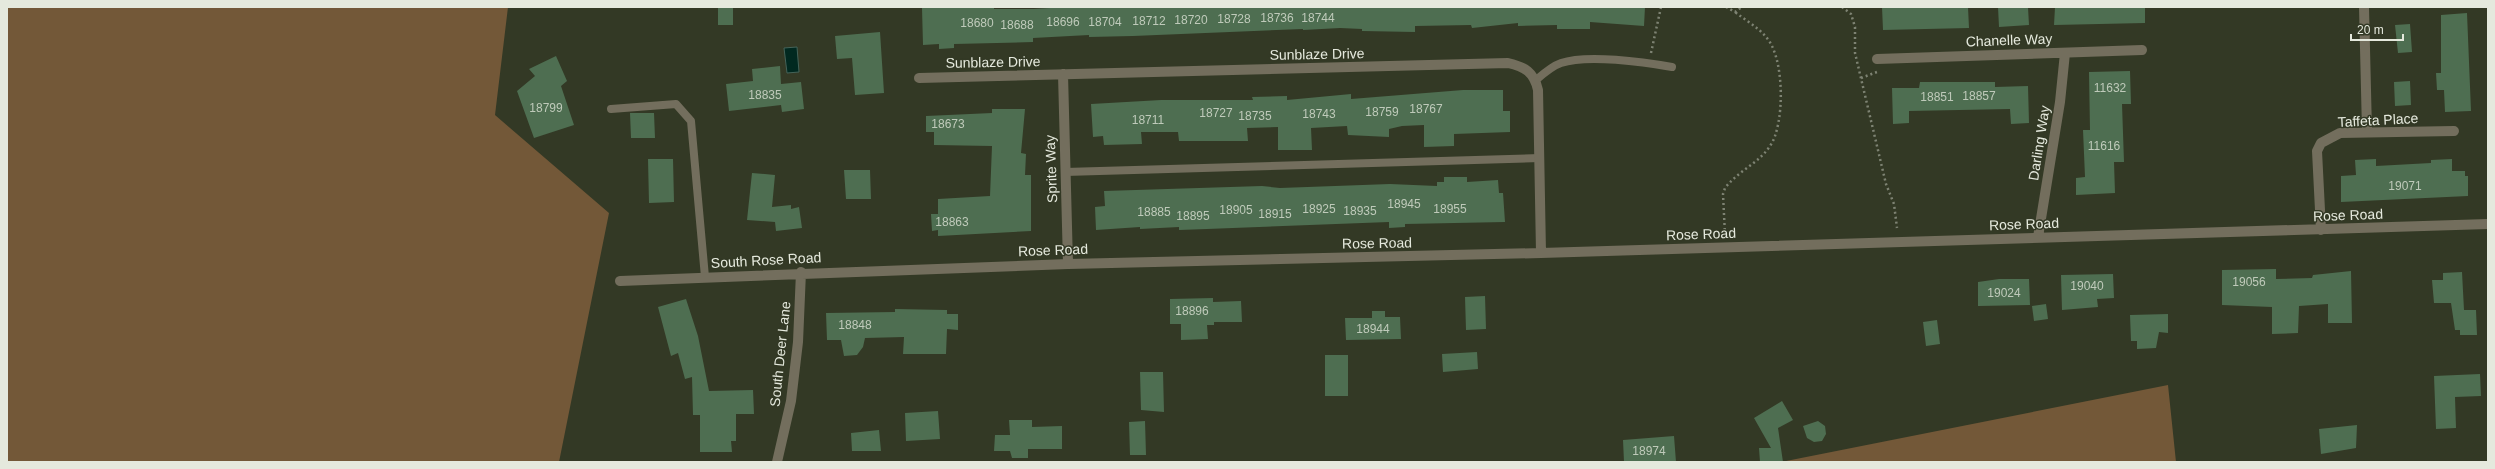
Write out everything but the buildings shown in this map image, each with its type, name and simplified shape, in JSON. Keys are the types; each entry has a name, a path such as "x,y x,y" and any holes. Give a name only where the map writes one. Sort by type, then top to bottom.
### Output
{"street":[{"path":"2364,7 2368,131"},
{"name":"Chanelle Way","path":"1877,59 2142,50"},
{"name":"Darling Way","path":"2038,237 2060,102 2065,52"},
{"name":"Sunblaze Drive","path":"919,78 1508,63 1521,66 1530,71 1536,80"},
{"name":"Sprite Way","path":"1062,74 1068,264"},
{"path":"1536,80 1538,90 1540,158 1541,253"},
{"name":"Taffeta Place","path":"2321,230 2317,151 2321,143 2340,133 2368,131 2454,131"},
{"name":"Rose Road","path":"914,269 1541,253 2488,224"},
{"name":"South Rose Road","path":"620,281 801,272 914,269"},
{"name":"South Deer Lane","path":"777,462 791,401 798,342 801,272"}],"lane":[{"path":"1536,80 1554,66 1563,62 1586,60 1650,63 1672,67"},
{"path":"611,109 676,104 691,122 705,277"},
{"path":"1065,172 1540,158"}],"path":[{"path":"1650,63 1651,45 1661,7"},
{"path":"1726,7 1735,12 1767,37 1776,55 1782,95 1779,117 1771,145 1725,188 1723,194 1726,247"},
{"path":"1735,12 1742,7"},
{"path":"1842,7 1850,14 1855,27 1855,53 1886,184 1894,204 1898,242"}],"shaded area":[{"path":"7,7 508,7 495,115 609,213 559,462 7,462"},
{"path":"2168,385 2176,462 1781,462"}],"water":[{"path":"797,47 799,72 787,73 784,48"}]}
